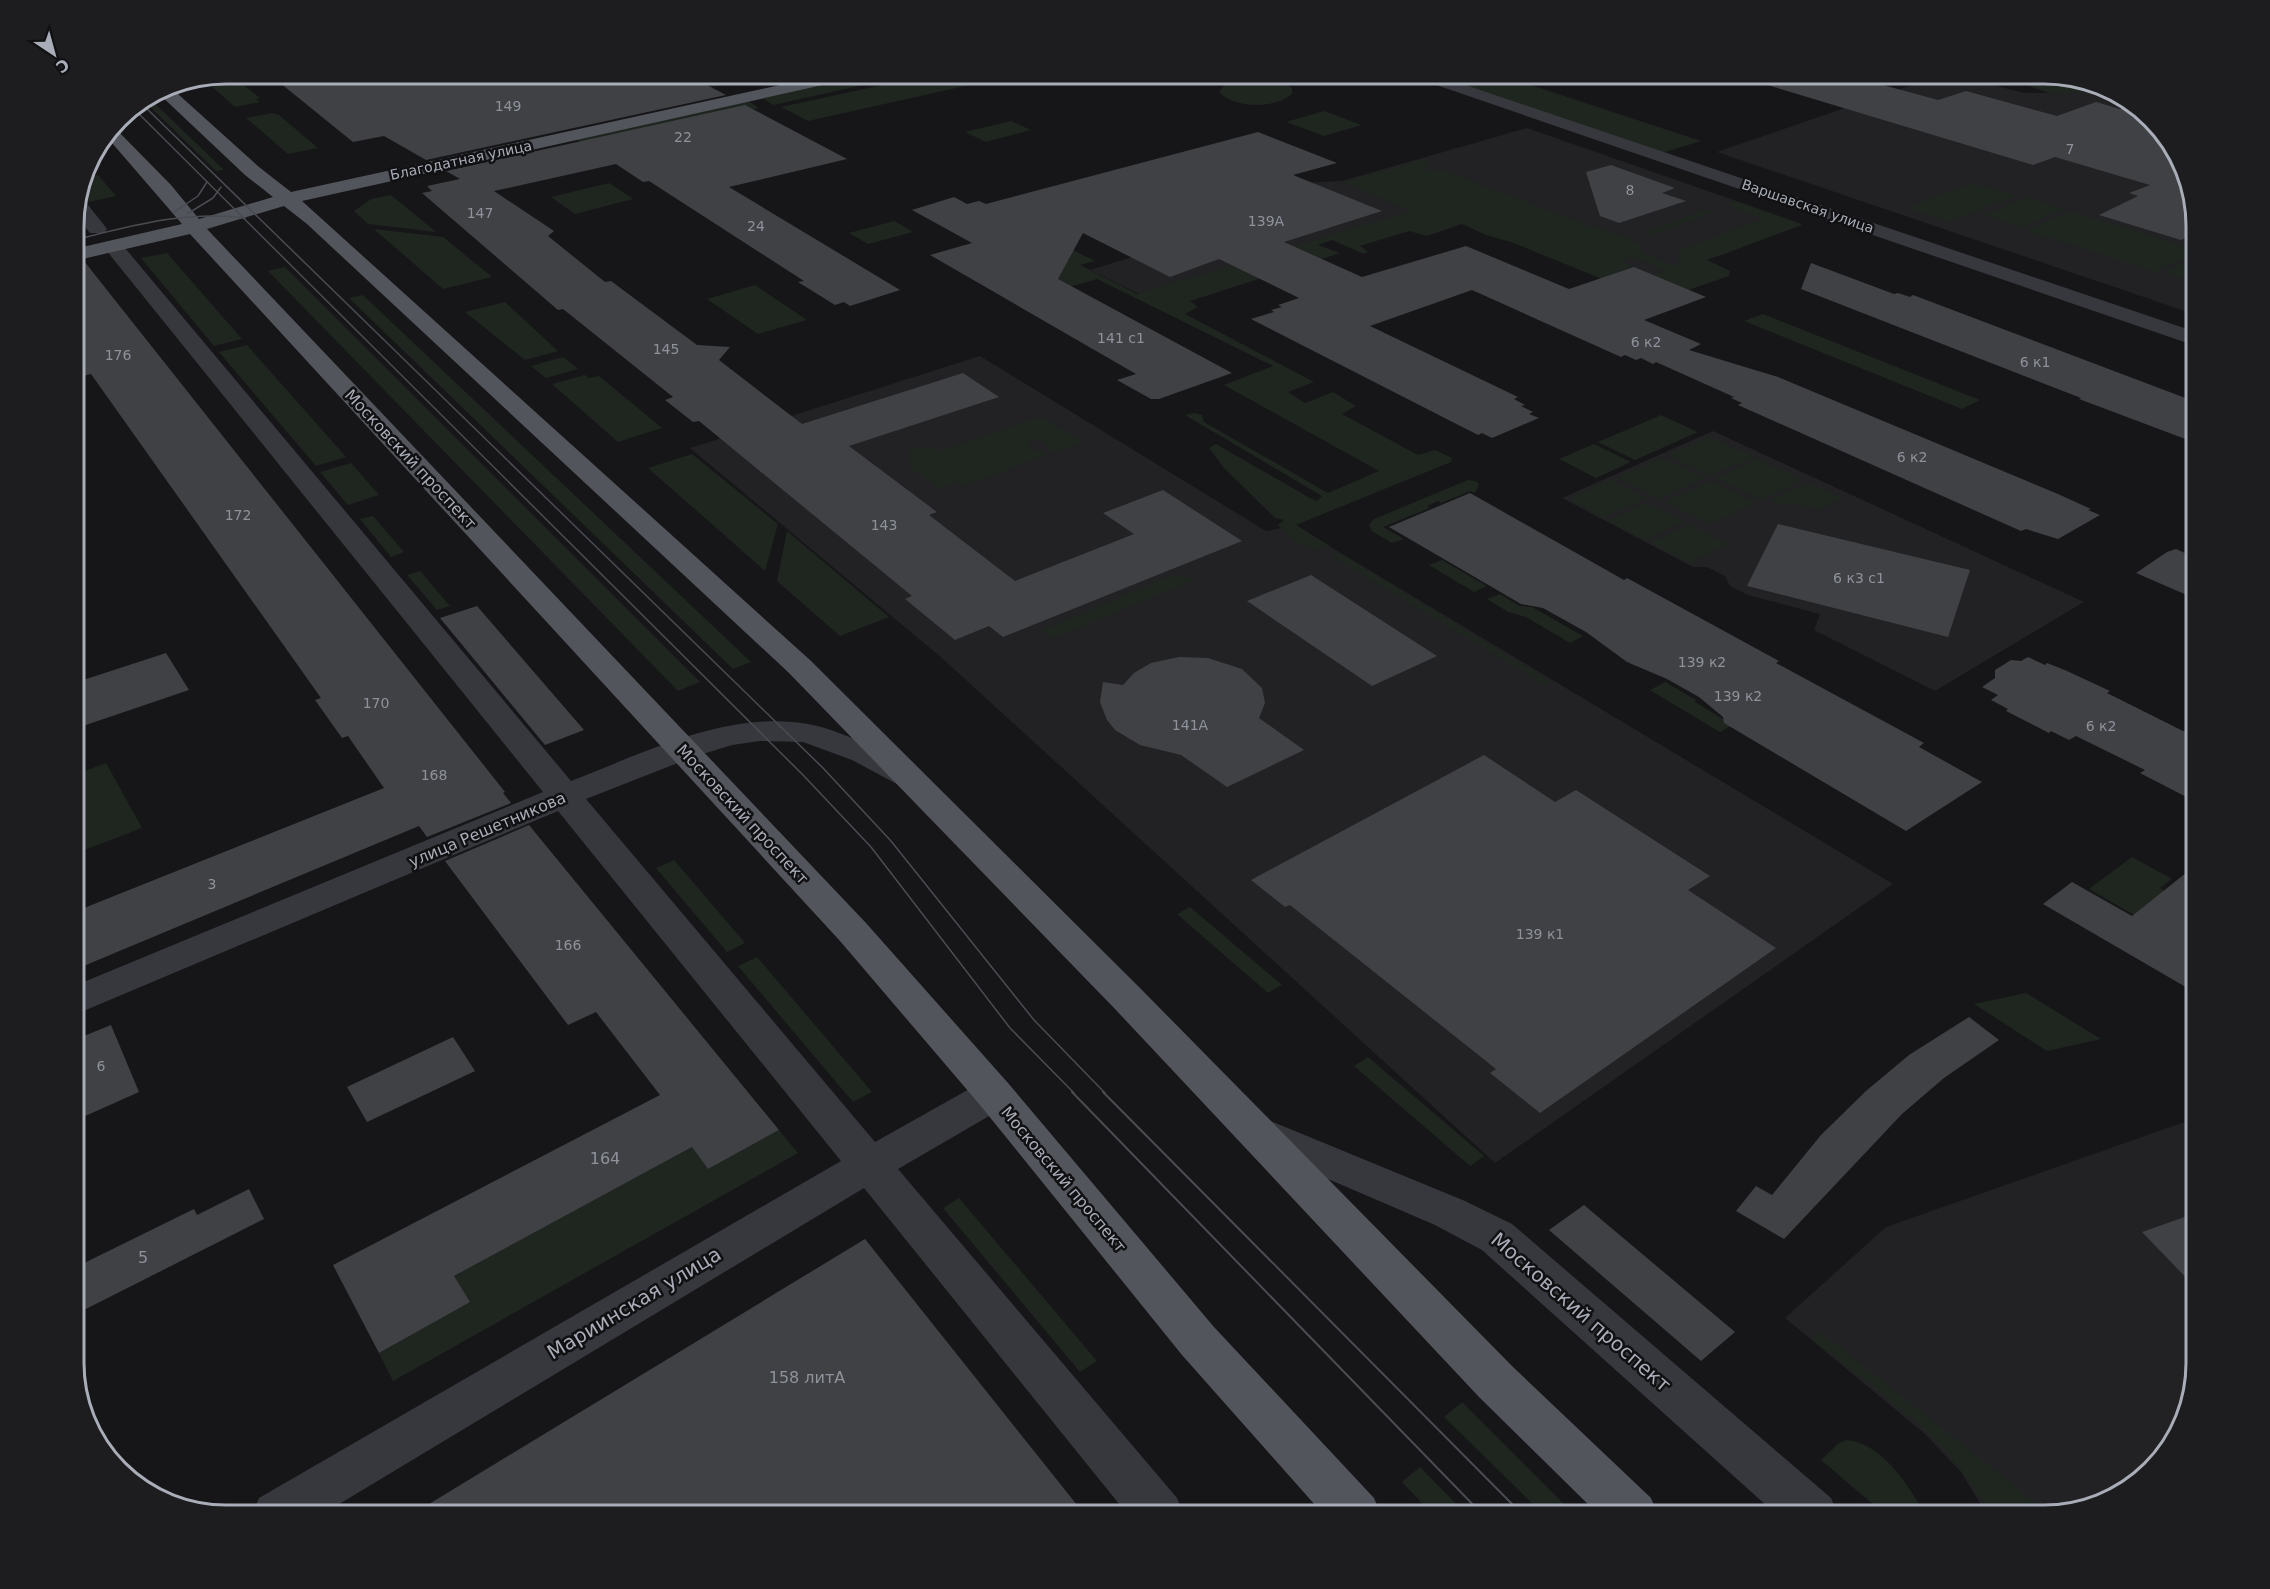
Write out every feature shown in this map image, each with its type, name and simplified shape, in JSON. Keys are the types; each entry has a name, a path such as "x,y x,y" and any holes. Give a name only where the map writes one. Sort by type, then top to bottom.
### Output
{"main road":[{"name":"Благодатная улица","path":"281,195 760,84"},
{"name":"Благодатная улица","path":"84,234 110,233 803,84"},
{"name":"Московский проспект","path":"171,95 281,195 322,227 798,666 1128,999 1496,1382 1622,1505"},
{"name":"Московский проспект","path":"116,136 164,189 179,217 853,932 994,1094 1198,1341 1347,1505"},
{"name":"Благодатная улица","path":"84,249 110,233"}],"street":[{"name":"Варшавская улица","path":"1448,84 2186,336"},
{"path":"85,211 110,233 564,796 1151,1505"},
{"name":"улица Решетникова","path":"84,998 564,796 682,750 729,735 760,732 807,733 863,753 908,776"},
{"name":"Мариинская улица","path":"294,1505 868,1165 994,1094"},
{"name":"Московский проспект","path":"1251,1129 1450,1213 1497,1237 1803,1505"}],"shaded area":[{"path":"242,84 260,98 256,99 260,102 235,107 210,85"},
{"path":"700,84 726,84 707,88"},
{"path":"828,84 868,84 773,105 762,98"},
{"path":"887,84 974,84 808,121 781,107"},
{"path":"1225,84 1285,84 1292,88 1292,94 1285,99 1255,105 1235,102 1219,92"},
{"path":"1458,84 1527,84 1701,141 1662,153"},
{"path":"1914,84 1985,84 2024,93 2049,93 2023,84 2062,85 2098,95 2115,103 2138,119 2162,147 2175,172 2185,208 2186,311 1717,152"},
{"path":"2024,84 2062,85 2090,92 2051,93"},
{"path":"748,101 759,108 587,146 576,139"},
{"path":"155,103 224,170 216,171 150,106"},
{"path":"1324,111 1362,125 1324,136 1286,122"},
{"path":"272,113 279,115 318,148 288,154 246,118"},
{"path":"1011,121 1031,130 986,142 965,132"},
{"path":"1527,128 1802,224 1727,253 1640,281 1439,211 1418,210 1139,294 1090,270 1136,256 1303,183 1342,181"},
{"path":"1423,160 1430,163 1422,167 1432,171 1440,169 1595,228 1599,227 1618,236 1621,235 1643,246 1641,252 1674,266 1682,263 1677,259 1681,249 1763,219 1726,205 1733,200 1802,225 1707,260 1730,271 1729,276 1656,301 1462,224 1427,236 1409,231 1360,246 1368,252 1364,254 1332,240 1318,245 1340,253 1190,301 1198,307 1185,314 1314,382 1288,392 1305,403 1333,392 1356,406 1342,414 1418,455 1435,450 1452,458 1451,462 1296,525 1330,546 1315,549 1295,541 1283,531 1278,525 1284,520 1275,518 1224,468 1209,448 1216,444 1317,501 1322,496 1185,415 1195,413 1202,415 1204,422 1328,493 1379,471 1224,385 1273,366 1097,279 1015,303 1073,250 1095,261 1080,265 1137,294 1411,211 1343,182","holes":["1632,256 1664,270 1637,281 1617,272 1632,266 1620,261"]},
{"path":"98,175 116,196 88,202 87,198 94,176"},
{"path":"609,183 633,199 575,214 551,197"},
{"path":"1972,183 2015,196 1949,222 1906,208"},
{"path":"391,195 436,232 368,224 354,211 371,199"},
{"path":"2027,197 2065,209 2021,228 1983,215"},
{"path":"1705,210 1714,212 1652,235 1643,233"},
{"path":"2071,211 2186,247 2186,258 2155,272 2025,230"},
{"path":"894,221 913,232 868,244 849,233"},
{"path":"374,229 443,237 492,277 443,289"},
{"path":"167,253 242,339 214,346 141,258"},
{"path":"2186,262 2186,279 2165,272"},
{"path":"285,267 700,682 678,691 268,271"},
{"path":"755,285 807,320 758,334 707,299"},
{"path":"363,295 751,662 733,669 349,298"},
{"path":"505,302 558,351 525,360 465,312"},
{"path":"1763,314 1980,400 1962,409 1744,321"},
{"path":"247,345 346,457 316,466 219,352"},
{"path":"980,356 1266,531 1294,525 1893,884 1495,1163 943,659 690,448"},
{"path":"563,357 578,369 546,378 531,366"},
{"path":"585,375 589,378 599,376 662,428 618,442 552,384"},
{"path":"1661,415 1698,432 1635,460 1598,442"},
{"path":"1037,417 1044,418 1082,442 1053,453 1046,448 1050,446 1040,439 1026,444 1035,451 1040,450 1047,455 964,486 959,482 940,489 911,469 909,452 919,447 944,450"},
{"path":"1713,431 2084,602 1935,691 1814,630 1820,614 1748,595 1730,586 1725,576 1707,567 1693,567 1562,498"},
{"path":"1710,437 1754,457 1711,476 1667,455"},
{"path":"1594,444 1631,462 1596,478 1559,459"},
{"path":"692,454 778,524 765,571 648,468"},
{"path":"1663,458 1705,478 1659,499 1617,477"},
{"path":"1758,459 1803,480 1761,500 1716,478"},
{"path":"351,463 379,495 348,505 320,472"},
{"path":"1468,480 1479,484 1475,493 1471,491 1441,503 1438,501 1427,506 1430,508 1383,527 1404,539 1392,543 1372,531 1369,525 1374,519"},
{"path":"1611,480 1647,498 1604,518 1568,499"},
{"path":"1710,481 1754,503 1710,524 1665,502"},
{"path":"1808,483 1843,498 1820,509 1801,505 1778,505 1769,500"},
{"path":"1647,503 1684,521 1644,540 1608,521"},
{"path":"373,516 404,552 391,557 360,519"},
{"path":"1689,524 1728,544 1689,563 1650,542"},
{"path":"787,531 889,617 840,636 777,581"},
{"path":"1338,552 1551,682 1546,685 1330,555"},
{"path":"1442,560 1487,586 1474,592 1429,565"},
{"path":"420,571 450,606 437,610 407,575"},
{"path":"1173,575 1196,579 1054,638 1043,630"},
{"path":"1500,594 1520,606 1532,607 1583,636 1570,643 1526,617 1508,612 1487,599"},
{"path":"1665,682 1733,725 1720,732 1650,690"},
{"path":"106,763 142,828 84,850 84,771"},
{"path":"2132,857 2172,879 2160,888 2179,899 2148,923 2089,889"},
{"path":"674,860 745,943 727,952 656,868"},
{"path":"1190,907 1282,985 1268,993 1177,914"},
{"path":"757,957 872,1092 853,1102 738,966"},
{"path":"2026,993 2101,1039 2047,1051 1974,1004"},
{"path":"1368,1057 1484,1156 1470,1166 1354,1066"},
{"path":"2186,1122 2185,1381 2181,1400 2171,1426 2151,1457 2123,1481 2081,1500 2044,1505 1981,1505 1961,1472 1925,1434 1785,1318 1886,1227"},
{"path":"779,1130 798,1153 393,1381 379,1353 469,1302 454,1276 692,1147 708,1169"},
{"path":"959,1198 1097,1361 1080,1372 943,1208"},
{"path":"1820,1331 2039,1505 1984,1505 1955,1463 1934,1440 1911,1418 1812,1339"},
{"path":"1462,1402 1565,1505 1534,1505 1444,1417"},
{"path":"1847,1440 1872,1449 1894,1468 1919,1505 1874,1505 1821,1460 1839,1443"},
{"path":"1420,1467 1457,1505 1424,1505 1402,1482"}],"building":[{"path":"281,84 705,84 726,95 426,160 384,136 353,142"},
{"path":"1764,84 1880,84 1938,100 1966,91 2057,116 2096,102 2123,108 2151,132 2167,155 2181,189 2185,208 2186,238 2181,240 2099,215 2138,196 2129,193 2150,185 2055,157 2033,165"},
{"path":"745,105 847,159 729,187 900,290 850,306 844,302 835,305 798,282 804,281 649,181 643,182 616,164 494,191 554,231 548,236 605,282 611,281 697,345 730,347 719,360 802,424 963,373 999,397 849,446 937,512 929,515 1015,581 1134,534 1103,513 1163,490 1242,541 1003,637 989,626 955,640 905,599 912,596 699,421 693,422 665,400 673,397 563,309 558,310 422,193 432,191 427,186 460,179 446,171"},
{"path":"1258,132 1337,163 1293,175 1382,211 1284,242 1362,277 1466,246 1569,289 1634,267 1706,297 1644,320 1701,344 1689,350 1778,377 2058,494 2100,515 2058,539 2026,529 2021,531 1738,405 1742,403 1731,398 1734,397 1656,362 1653,364 1641,358 1636,360 1625,355 1621,357 1472,290 1370,326 1518,397 1514,399 1525,405 1521,406 1533,412 1529,414 1539,418 1492,438 1482,433 1478,435 1251,319 1274,312 1271,310 1282,307 1278,305 1299,298 1219,259 1170,277 1083,233 1058,279 1232,373 1159,399 1151,399 1117,380 1136,374 930,255 972,243 912,210 954,197 967,204 979,201 986,204"},
{"path":"1611,165 1675,188 1662,193 1686,201 1619,223 1600,216 1586,172"},
{"path":"84,261 505,792 503,793 511,803 427,837 419,826 84,966 84,908 384,788 348,736 342,738 315,700 321,698 91,374 84,376"},
{"path":"1811,263 1894,294 1910,297 1913,295 2186,398 2186,439 2079,399 2081,398 1801,289"},
{"path":"1470,493 1624,580 1627,578 1779,661 1776,663 1924,743 1919,747 1982,782 1906,831 1724,723 1723,717 1699,697 1667,679 1627,662 1586,632 1543,608 1521,604 1389,527"},
{"path":"1778,524 1970,570 1948,637 1747,586"},
{"path":"2176,549 2186,554 2186,595 2136,573 2167,552"},
{"path":"1311,575 1437,656 1372,686 1247,601"},
{"path":"477,606 584,730 545,745 440,618"},
{"path":"166,653 189,690 84,726 84,680"},
{"path":"1179,657 1208,658 1242,669 1262,688 1265,703 1259,718 1304,750 1227,787 1181,755 1140,745 1115,730 1107,720 1100,702 1103,682 1123,685 1134,673 1151,663"},
{"path":"2028,657 2067,671 2186,731 2186,797 2140,773 2145,770 2076,736 2069,740 2051,731 2049,733 2006,711 2008,709 1991,700 1998,695 1982,687 1995,678 1995,670 2011,660 2021,661"},
{"path":"1484,755 1555,802 1576,790 1710,876 1688,890 1776,948 1540,1113 1490,1073 1496,1069 1290,905 1285,907 1251,880"},
{"path":"529,825 779,1130 708,1169 692,1147 454,1276 470,1302 379,1353 333,1265 660,1095 596,1012 568,1025 445,861"},
{"path":"2186,873 2186,987 2043,904 2072,882 2132,916"},
{"path":"1969,1017 1999,1040 1944,1078 1902,1114 1784,1239 1736,1211 1756,1186 1772,1195 1821,1135 1866,1091 1909,1055"},
{"path":"111,1025 139,1092 84,1117 84,1036"},
{"path":"453,1037 475,1071 367,1122 347,1087"},
{"path":"249,1189 264,1219 84,1310 84,1263 194,1209 197,1215"},
{"path":"1584,1205 1735,1332 1701,1361 1549,1230"},
{"path":"2186,1217 2186,1278 2142,1232"},
{"path":"865,1239 1077,1505 427,1505"}],"tram line":[{"path":"147,108 823,768 891,841 1034,1020 1105,1093"},
{"path":"139,114 217,192"},
{"path":"174,212 198,196 207,182"},
{"path":"217,192 221,187"},
{"path":"187,214 213,198 217,192"},
{"path":"217,192 243,218"},
{"path":"84,238 180,218 201,216 243,218"},
{"path":"243,218 803,775 871,847 1010,1028 1074,1093"},
{"path":"1072,1092 1473,1505"},
{"path":"1103,1092 1513,1505"}]}
